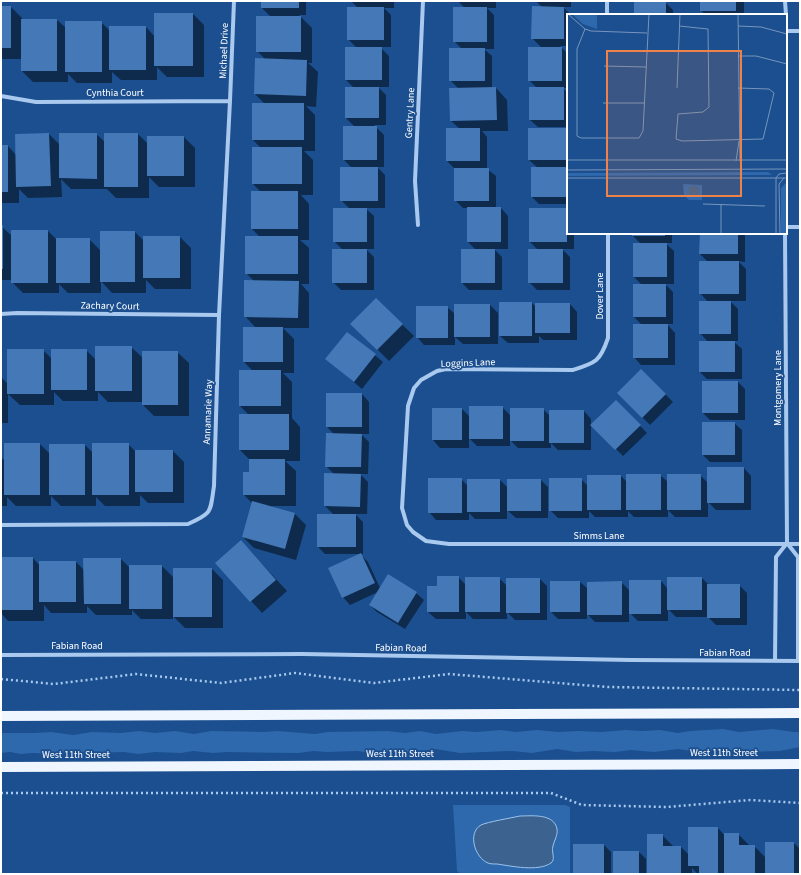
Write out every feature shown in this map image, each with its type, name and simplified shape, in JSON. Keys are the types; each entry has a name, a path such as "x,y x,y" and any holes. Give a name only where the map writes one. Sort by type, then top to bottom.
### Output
{"main road":[{"path":"1,716 800,713"},
{"name":"West 11th Street","path":"1,767 800,764"}],"street":[{"name":"Michael Drive","path":"230,101 234,1"},
{"name":"Gentry Lane","path":"418,225 415,181 423,1"},
{"path":"607,1 607,14"},
{"path":"785,1 786,14"},
{"path":"787,31 800,31"},
{"name":"Cynthia Court","path":"1,96 36,102 230,101"},
{"name":"Annamarie Way","path":"1,524 188,524 205,516 210,509 214,486 219,315 230,101"},
{"path":"787,227 800,227"},
{"name":"Dover Lane","path":"600,357 603,353 608,338 608,234"},
{"name":"Montgomery Lane","path":"785,234 787,544"},
{"name":"Zachary Court","path":"1,314 219,315"},
{"name":"Loggins Lane","path":"413,532 407,525 402,508 408,406 414,388 421,380 437,371 446,370 573,370 592,364 600,357"},
{"name":"Simms Lane","path":"413,532 426,541 449,544 800,544"},
{"path":"775,661 776,557 787,544 798,557 799,661"},
{"name":"Fabian Road","path":"1,654 302,654 623,660 799,661"}],"path":[{"path":"1,679 54,684 136,674 221,683 295,672 374,683 449,674 607,688 800,690"},
{"path":"1,793 551,792 582,805 667,807 750,800 800,803"}],"shaded area":[{"path":"723,729 739,732 773,729 800,732 800,747 780,751 739,752 698,752 678,749 654,752 631,750 615,752 576,752 557,749 532,753 512,751 460,753 435,749 414,752 397,751 374,753 357,751 213,753 193,751 181,753 155,752 138,754 124,752 90,753 72,751 55,754 1,753 1,733 51,732 73,735 92,732 121,733 139,731 155,733 175,731 194,734 211,731 277,731 315,734 328,732 388,731 405,733 420,731 436,734 462,731 477,732 501,730 516,732 537,730 558,732 602,732 625,730 660,730 678,733"},
{"path":"453,805 565,805 570,807 570,874 461,874 457,871"},
{"path":"520,816 542,816 552,820 555,824 557,831 551,863 546,866 532,868 491,864 483,860 476,851 474,845 474,834 477,829 484,824"}],"building":[{"path":"261,1 299,1 299,8 261,8"},
{"path":"634,1 666,1 666,14 634,14"},
{"path":"700,1 736,1 736,11 700,11"},
{"path":"1,6 11,6 11,48 1,48"},
{"path":"532,6 564,7 564,39 531,39"},
{"path":"347,7 384,7 384,40 347,40"},
{"path":"453,7 487,7 487,42 453,42"},
{"path":"154,13 193,13 193,66 154,66"},
{"path":"256,16 301,16 301,52 256,52"},
{"path":"21,19 57,19 57,71 21,71"},
{"path":"65,21 102,21 102,72 65,72"},
{"path":"109,26 146,26 146,70 109,70"},
{"path":"345,47 382,47 382,80 345,80"},
{"path":"528,47 562,47 562,81 528,81"},
{"path":"449,48 485,48 485,81 449,81"},
{"path":"255,58 307,60 306,96 254,94"},
{"path":"345,87 379,87 379,118 345,118"},
{"path":"496,87 497,120 450,121 449,88"},
{"path":"529,87 564,87 564,120 529,120"},
{"path":"252,103 304,103 304,140 252,140"},
{"path":"343,126 377,126 377,160 343,160"},
{"path":"446,128 480,128 480,161 446,161"},
{"path":"528,128 567,128 567,160 528,160"},
{"path":"49,133 51,186 16,187 15,134"},
{"path":"59,133 97,133 97,179 59,178"},
{"path":"104,133 138,133 138,187 104,187"},
{"path":"147,136 184,136 184,176 147,176"},
{"path":"1,145 8,145 8,192 1,192"},
{"path":"252,147 302,147 302,184 252,184"},
{"path":"340,167 378,167 378,201 340,201"},
{"path":"531,167 567,167 567,197 531,197"},
{"path":"454,168 489,168 489,201 454,201"},
{"path":"251,191 298,191 298,229 251,229"},
{"path":"467,207 501,207 501,242 467,242"},
{"path":"333,208 367,208 367,242 333,242"},
{"path":"529,208 567,208 567,242 529,242"},
{"path":"1,225 3,225 3,269 1,269"},
{"path":"11,230 48,230 48,283 11,283"},
{"path":"100,231 135,231 135,282 100,282"},
{"path":"632,234 665,234 665,236 632,236"},
{"path":"700,234 738,234 738,254 699,254"},
{"path":"143,236 180,236 180,278 143,278"},
{"path":"245,236 298,236 298,274 245,274"},
{"path":"56,238 90,238 90,283 56,283"},
{"path":"633,243 667,243 667,277 633,277"},
{"path":"332,249 367,249 367,283 332,283"},
{"path":"461,249 495,249 495,283 461,283"},
{"path":"528,249 563,249 563,283 528,283"},
{"path":"699,261 739,261 739,294 699,294"},
{"path":"244,280 299,281 298,318 244,317"},
{"path":"633,284 666,284 666,317 633,317"},
{"path":"376,298 403,324 377,350 350,324"},
{"path":"699,301 731,301 731,334 699,334"},
{"path":"499,302 532,302 532,336 499,336"},
{"path":"535,303 570,303 570,333 535,333"},
{"path":"454,304 490,304 490,337 454,337"},
{"path":"416,306 448,306 448,338 416,338"},
{"path":"633,324 668,324 668,358 633,358"},
{"path":"243,327 283,327 283,362 243,362"},
{"path":"347,332 376,354 354,382 325,359"},
{"path":"699,341 735,341 735,372 699,372"},
{"path":"95,346 132,346 132,391 95,391"},
{"path":"7,349 44,349 44,394 7,394"},
{"path":"51,349 87,349 87,390 51,390"},
{"path":"142,351 178,351 178,405 142,405"},
{"path":"641,369 666,394 642,418 617,393"},
{"path":"239,370 281,370 281,406 239,406"},
{"path":"702,381 738,381 738,413 702,413"},
{"path":"326,393 362,393 362,427 326,427"},
{"path":"616,400 641,425 615,450 590,425"},
{"path":"469,406 503,406 503,439 469,439"},
{"path":"432,408 462,408 462,440 432,440"},
{"path":"510,408 544,408 544,441 510,441"},
{"path":"549,410 584,410 584,443 549,443"},
{"path":"239,414 289,414 289,450 239,450"},
{"path":"702,422 735,422 735,455 702,455"},
{"path":"326,433 362,434 361,467 325,467"},
{"path":"4,443 40,443 40,495 4,495"},
{"path":"92,443 129,443 129,495 92,495"},
{"path":"49,444 85,444 85,495 49,495"},
{"path":"135,450 173,450 173,492 135,492"},
{"path":"249,459 285,459 285,495 243,495 243,472 249,472"},
{"path":"707,467 744,467 744,503 707,503"},
{"path":"324,473 361,474 360,507 324,506"},
{"path":"626,474 661,474 661,510 626,510"},
{"path":"667,474 701,474 701,510 667,510"},
{"path":"587,475 621,475 621,510 587,510"},
{"path":"428,478 462,478 462,513 428,513"},
{"path":"549,478 582,478 582,511 549,511"},
{"path":"467,479 500,479 500,512 467,512"},
{"path":"507,479 541,479 541,511 507,511"},
{"path":"252,501 295,513 285,549 242,537"},
{"path":"317,514 356,514 356,547 317,547"},
{"path":"241,540 276,580 250,602 215,563"},
{"path":"361,553 375,583 342,598 328,568"},
{"path":"1,557 33,557 33,610 1,610"},
{"path":"83,558 121,558 121,604 84,604"},
{"path":"39,561 76,561 76,602 39,602"},
{"path":"129,565 162,565 162,609 129,609"},
{"path":"173,568 212,568 212,617 173,617"},
{"path":"388,574 417,592 398,623 369,605"},
{"path":"437,576 459,576 459,612 427,612 427,586 437,586"},
{"path":"465,577 500,577 500,612 465,612"},
{"path":"667,577 702,577 702,610 667,610"},
{"path":"506,578 540,578 540,613 506,613"},
{"path":"629,580 661,580 661,614 629,614"},
{"path":"550,581 580,581 580,612 550,612"},
{"path":"622,581 622,615 587,615 587,582"},
{"path":"707,584 740,584 740,618 707,618"},
{"path":"688,827 718,827 718,874 699,874 699,866 688,866"},
{"path":"724,833 739,833 739,845 755,845 755,874 724,874"},
{"path":"647,834 663,834 663,846 681,846 681,874 647,874"},
{"path":"765,842 794,842 794,874 765,874"},
{"path":"573,844 604,844 604,874 573,874"},
{"path":"613,851 639,851 639,874 613,874"}]}
